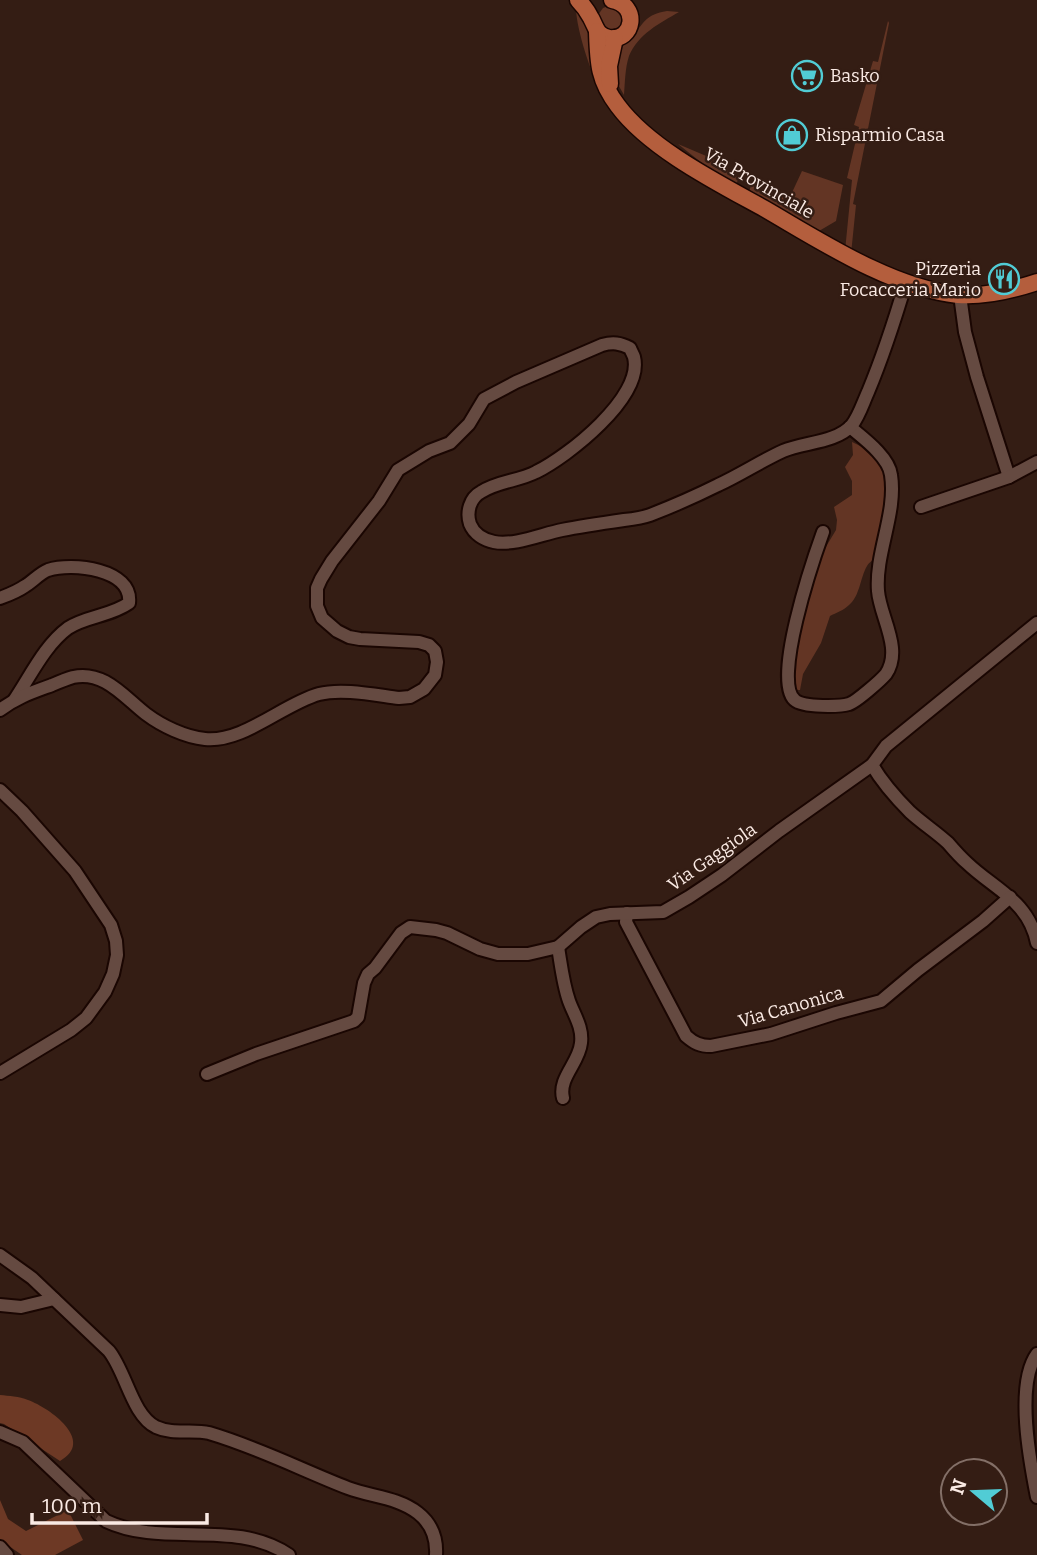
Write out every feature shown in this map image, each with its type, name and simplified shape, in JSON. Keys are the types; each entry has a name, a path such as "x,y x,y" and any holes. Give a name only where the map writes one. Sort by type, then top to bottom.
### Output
{"main road":[{"path":"578,0 595,27 603,36 615,38 626,33 631,16 625,5 611,0 599,5 595,10 595,27 598,67 611,94"},
{"path":"611,94 609,66 615,38"},
{"name":"Via Provinciale","path":"611,94 636,127 658,144 704,175 861,264 906,282 960,295 989,293 1037,282"}],"street":[{"path":"0,710 15,699 74,677 90,677 115,686 163,725 206,740 245,730 317,695 331,692 410,697 424,689 435,675 435,651 429,645 349,637 322,618 317,606 317,588 321,579 379,501 398,470 429,451 450,443 468,424 484,399 516,382 602,345 625,345 634,358 634,368 625,396 583,440 534,473 479,493 470,503 468,512 474,531 496,542 646,517 718,485 786,450 834,436 850,426 857,418 878,368 906,282"},
{"path":"960,295 965,332 977,377 1009,477"},
{"path":"823,532 806,583 791,643 788,685 790,694 796,701 816,706 851,704 885,676 891,664 892,651 878,589 891,504 891,474 887,463 850,426"},
{"path":"921,507 1009,477 1037,461"},
{"path":"0,598 22,588 47,571 72,567 94,569 114,577 130,594 129,603 121,609 69,627 49,647 15,699"},
{"name":"Via Gaggiola","path":"207,1074 256,1054 354,1021 359,1017 368,974 401,933 410,927 447,933 480,949 498,954 528,954 558,947 581,926 596,917 663,912 722,875 872,765 886,746 1037,623"},
{"path":"872,765 881,780 909,811 947,842 968,864 1010,897 1035,930 1037,943"},
{"path":"0,790 75,871 111,925 117,956 105,992 86,1018 0,1073"},
{"name":"Via Canonica","path":"627,913 626,922 686,1036 693,1043 711,1046 771,1034 881,1001 1010,897"},
{"path":"558,947 569,1000 582,1032 577,1060 563,1083 563,1098"},
{"path":"0,1255 26,1274 109,1351 117,1360 141,1413 156,1427 170,1431 205,1432 352,1490 402,1503 426,1521 436,1542 436,1555"},
{"path":"0,1305 22,1307 54,1299"},
{"path":"1037,1354 1025,1401 1029,1460 1037,1497"},
{"path":"0,1432 23,1442 106,1521 120,1527 154,1534 215,1534 247,1539 274,1546 289,1555"},
{"path":"0,1547 6,1555"}],"shaded area":[{"path":"576,5 590,33 598,85 583,46"},
{"path":"611,5 619,7 625,26 607,33 598,15 603,8"},
{"path":"667,11 679,12 650,30 633,48 627,65 624,95 616,81 618,45 650,17"},
{"path":"888,21 853,204 856,205 851,254 845,251 852,180 847,178 859,127 854,125 873,61 878,62"},
{"path":"678,144 725,164 730,174 739,177 736,185 712,171"},
{"path":"802,171 843,185 836,221 819,231 749,192 752,182 789,199"},
{"path":"852,442 875,457 884,476 885,499 878,546 853,601 830,616 821,643 803,674 800,690 797,690 793,679 795,652 811,582 824,550 836,530 834,507 852,495 852,481 845,467 853,455"},
{"path":"0,1395 28,1400 57,1418 71,1435 73,1444 70,1453 60,1461 0,1423"},
{"path":"0,1500 8,1519 26,1531 68,1510 83,1540 55,1555 22,1555 0,1540"}],"place":[{"name":"Basko","path":"807,76"},
{"name":"Risparmio Casa","path":"792,135"},
{"name":"Pizzeria Focacceria Mario","path":"1004,279"}]}
